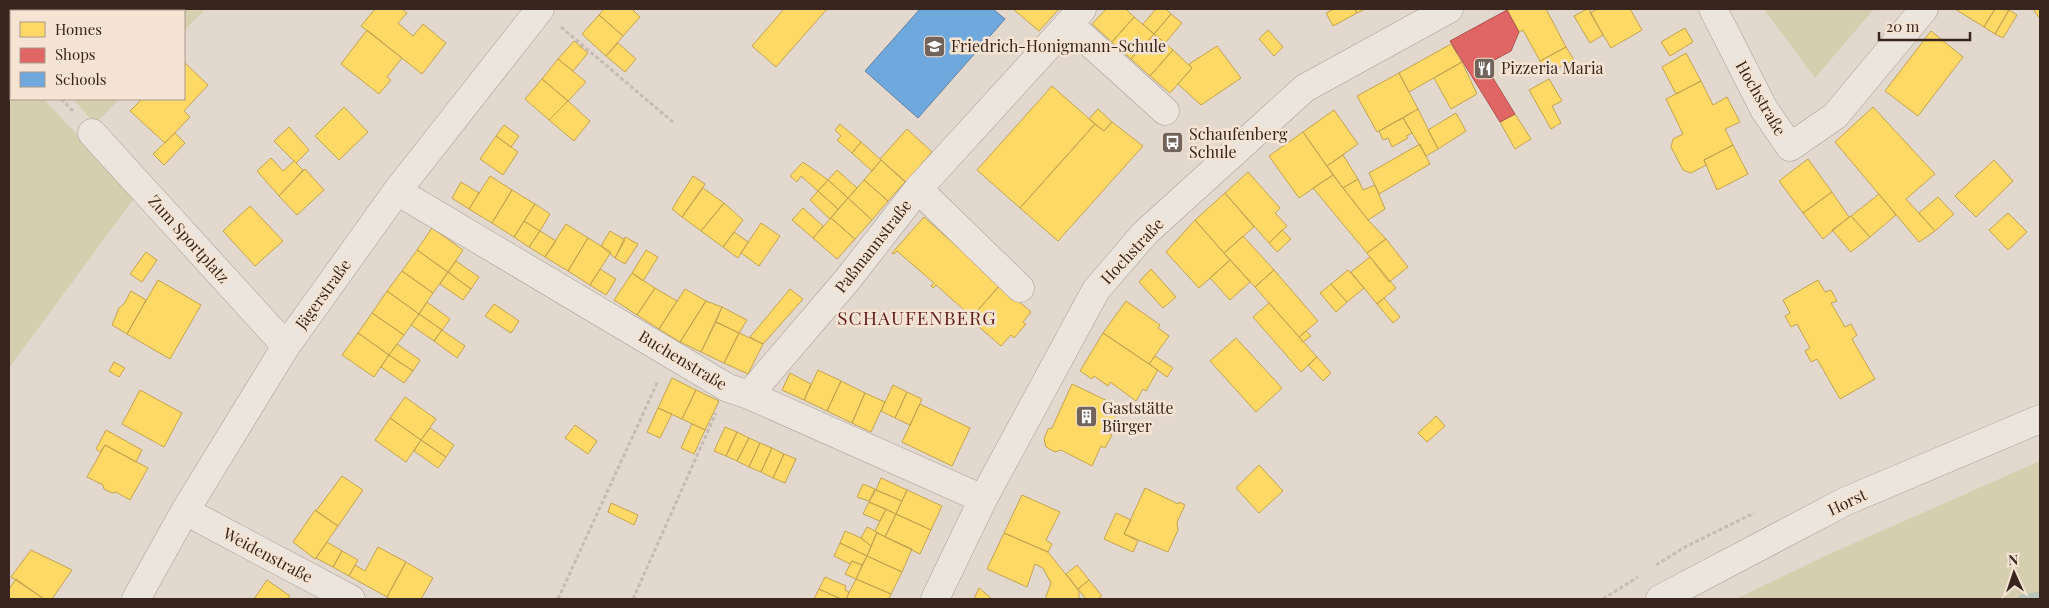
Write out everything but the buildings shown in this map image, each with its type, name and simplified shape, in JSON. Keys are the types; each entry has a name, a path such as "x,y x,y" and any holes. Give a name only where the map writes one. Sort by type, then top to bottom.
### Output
{"street":[{"name":"Jägerstraße","path":"136,599 185,511 286,346 397,191 540,9"},
{"name":"Hochstraße","path":"935,599 983,499 1096,290 1145,233 1305,88 1422,16 1449,9"},
{"name":"Hochstraße","path":"1713,9 1764,109 1790,146 1835,116 1924,9"},
{"name":"Paßmannstraße","path":"738,391 848,280 918,189 1076,16 1165,111"},
{"name":"Zum Sportplatz","path":"92,133 286,346"},
{"name":"Paßmannstraße","path":"918,189 1020,288"},
{"name":"Buchenstraße","path":"397,191 738,391 983,499"},
{"name":"Horst","path":"1660,599 1844,502 2040,419"},
{"name":"Weidenstraße","path":"185,511 351,599"}],"path":[{"path":"540,9 674,123"},
{"path":"558,599 671,353"},
{"path":"633,599 738,391"}],"shaded area":[{"path":"9,9 205,9 185,30 185,10 10,10 9,28"},
{"path":"1764,9 1874,9 1815,78"},
{"path":"9,62 10,100 45,100 135,197 9,368"},
{"path":"74,100 118,100 95,124"},
{"path":"2040,461 2040,599 1736,599 1827,555"}],"waterway":[{"path":"2022,599 2040,596"}],"place":[{"name":"Friedrich-Honigmann-Schule","path":"935,46"},
{"name":"Pizzeria Maria","path":"1485,68"},
{"name":"Schaufenberg Schule","path":"1173,143"},
{"name":"Gaststätte Bürger","path":"1086,417"}],"district":[{"name":"SCHAUFENBERG","path":"917,318"}]}
